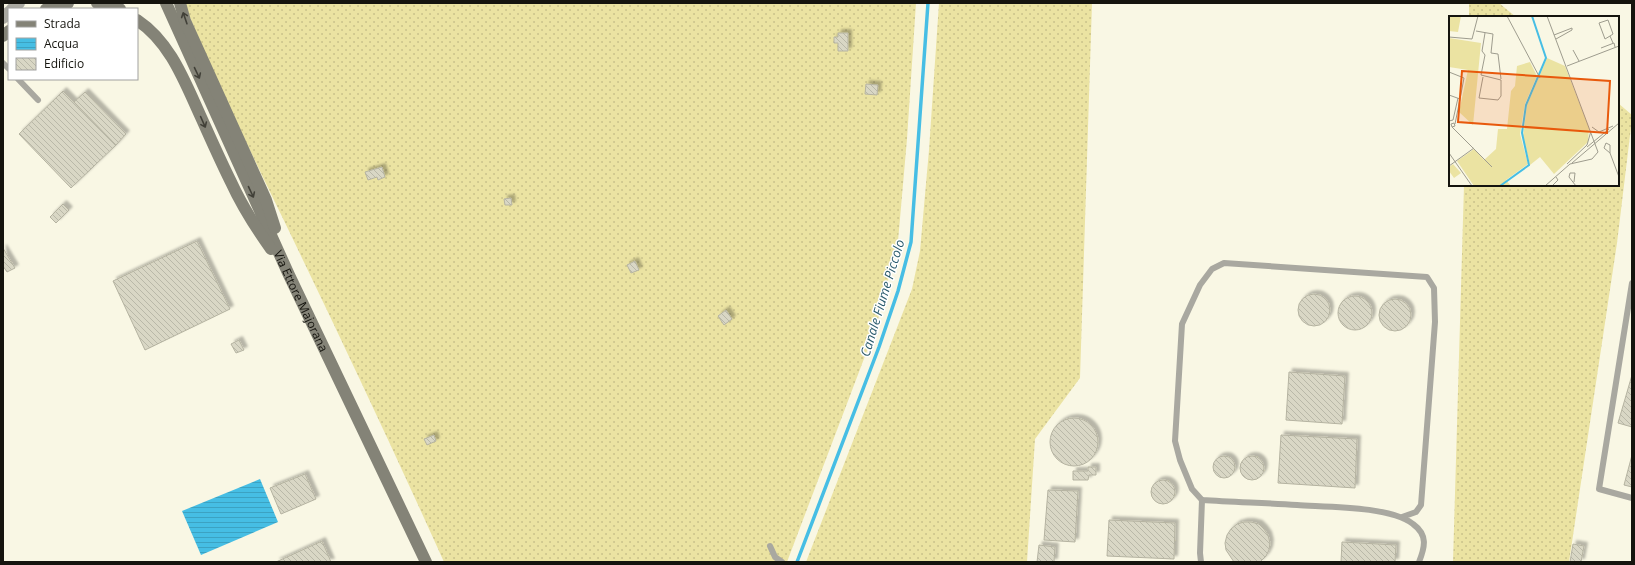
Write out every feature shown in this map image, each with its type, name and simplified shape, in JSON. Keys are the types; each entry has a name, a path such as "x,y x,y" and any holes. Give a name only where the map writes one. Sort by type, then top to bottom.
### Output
{"main road":[{"path":"48,8 56,4 68,3"},
{"path":"97,3 116,8"},
{"name":"Via Ettore Majorana","path":"166,3 289,275 426,562"},
{"path":"180,3 186,21 266,200 289,275"},
{"path":"138,21 144,24 165,46 182,74 232,184 250,219 289,275"}],"lane":[{"path":"19,80 38,100"},
{"path":"1201,562 1202,500 1192,489 1180,460 1175,441 1182,324 1200,285 1212,269 1224,263 1427,277 1434,288 1435,322 1421,505 1416,512 1402,517"},
{"path":"1632,283 1599,489 1632,498"},
{"path":"1202,500 1361,508 1402,517 1414,525 1423,537 1425,548 1419,562"},
{"path":"770,546 775,557 782,562"}],"shaded area":[{"path":"184,3 916,3 907,139 898,241 876,327 787,562 444,562 348,355 221,90"},
{"path":"939,3 1092,3 1080,378 1035,439 1027,562 806,562 912,289 920,251 929,150"},
{"path":"1469,3 1499,3 1515,16 1469,16"},
{"path":"1619,104 1632,115 1632,119 1617,243 1569,562 1453,562 1464,186 1619,186"}],"water":[{"path":"260,479 278,522 201,555 182,511"}],"building":[{"path":"838,33 848,33 848,51 838,51 838,43 834,43 834,37 838,37"},
{"path":"866,84 878,85 877,95 865,94"},
{"path":"63,91 116,145 71,188 19,134"},
{"path":"85,92 126,134 116,145 74,102"},
{"path":"382,167 385,177 378,180 377,177 368,180 365,172"},
{"path":"511,198 512,205 505,205 504,199"},
{"path":"63,204 69,210 56,223 50,217"},
{"path":"197,241 230,309 145,350 113,281"},
{"path":"3,248 15,268 7,272 3,266"},
{"path":"635,261 639,270 631,273 627,265"},
{"path":"1311,294 1317,294 1327,301 1330,310 1329,316 1323,323 1317,326 1311,326 1301,319 1298,313 1298,307 1305,297"},
{"path":"1352,296 1358,296 1367,301 1371,307 1371,319 1367,325 1358,330 1352,330 1343,325 1338,316 1338,310 1343,301"},
{"path":"1395,299 1404,302 1408,306 1411,315 1408,324 1404,328 1395,331 1386,328 1382,324 1379,315 1382,306 1386,302"},
{"path":"726,310 732,319 724,325 718,316"},
{"path":"239,340 244,350 236,353 231,344"},
{"path":"1289,372 1345,376 1342,424 1286,420"},
{"path":"1632,375 1632,427 1618,423"},
{"path":"1074,418 1083,420 1091,425 1096,433 1098,442 1096,451 1091,459 1083,464 1074,466 1065,464 1057,459 1052,451 1050,442 1052,433 1057,425 1065,420"},
{"path":"434,435 436,441 427,445 424,439"},
{"path":"1281,435 1357,439 1355,488 1278,483"},
{"path":"1632,455 1632,487 1624,485"},
{"path":"1224,456 1232,459 1235,467 1232,475 1224,478 1216,475 1213,467 1216,459"},
{"path":"1252,456 1261,459 1264,468 1261,477 1252,480 1243,477 1240,468 1243,459"},
{"path":"1088,467 1096,467 1096,475 1089,475 1088,480 1073,480 1073,471 1088,471"},
{"path":"305,474 316,499 281,514 270,488"},
{"path":"1163,480 1171,484 1175,492 1171,500 1163,504 1155,500 1151,492 1155,484"},
{"path":"1048,490 1078,491 1075,542 1044,540"},
{"path":"1109,520 1175,523 1174,559 1107,556"},
{"path":"1244,522 1259,524 1268,535 1270,543 1269,550 1260,562 1234,562 1226,550 1225,543 1227,535 1237,524"},
{"path":"322,541 331,562 276,562"},
{"path":"1342,542 1396,545 1395,562 1341,562"},
{"path":"1573,544 1584,546 1581,562 1570,562"},
{"path":"1039,545 1055,547 1054,562 1037,562"}],"waterway":[{"name":"Canale Fiume Piccolo","path":"797,562 879,347 898,291 911,242 928,3"}]}
